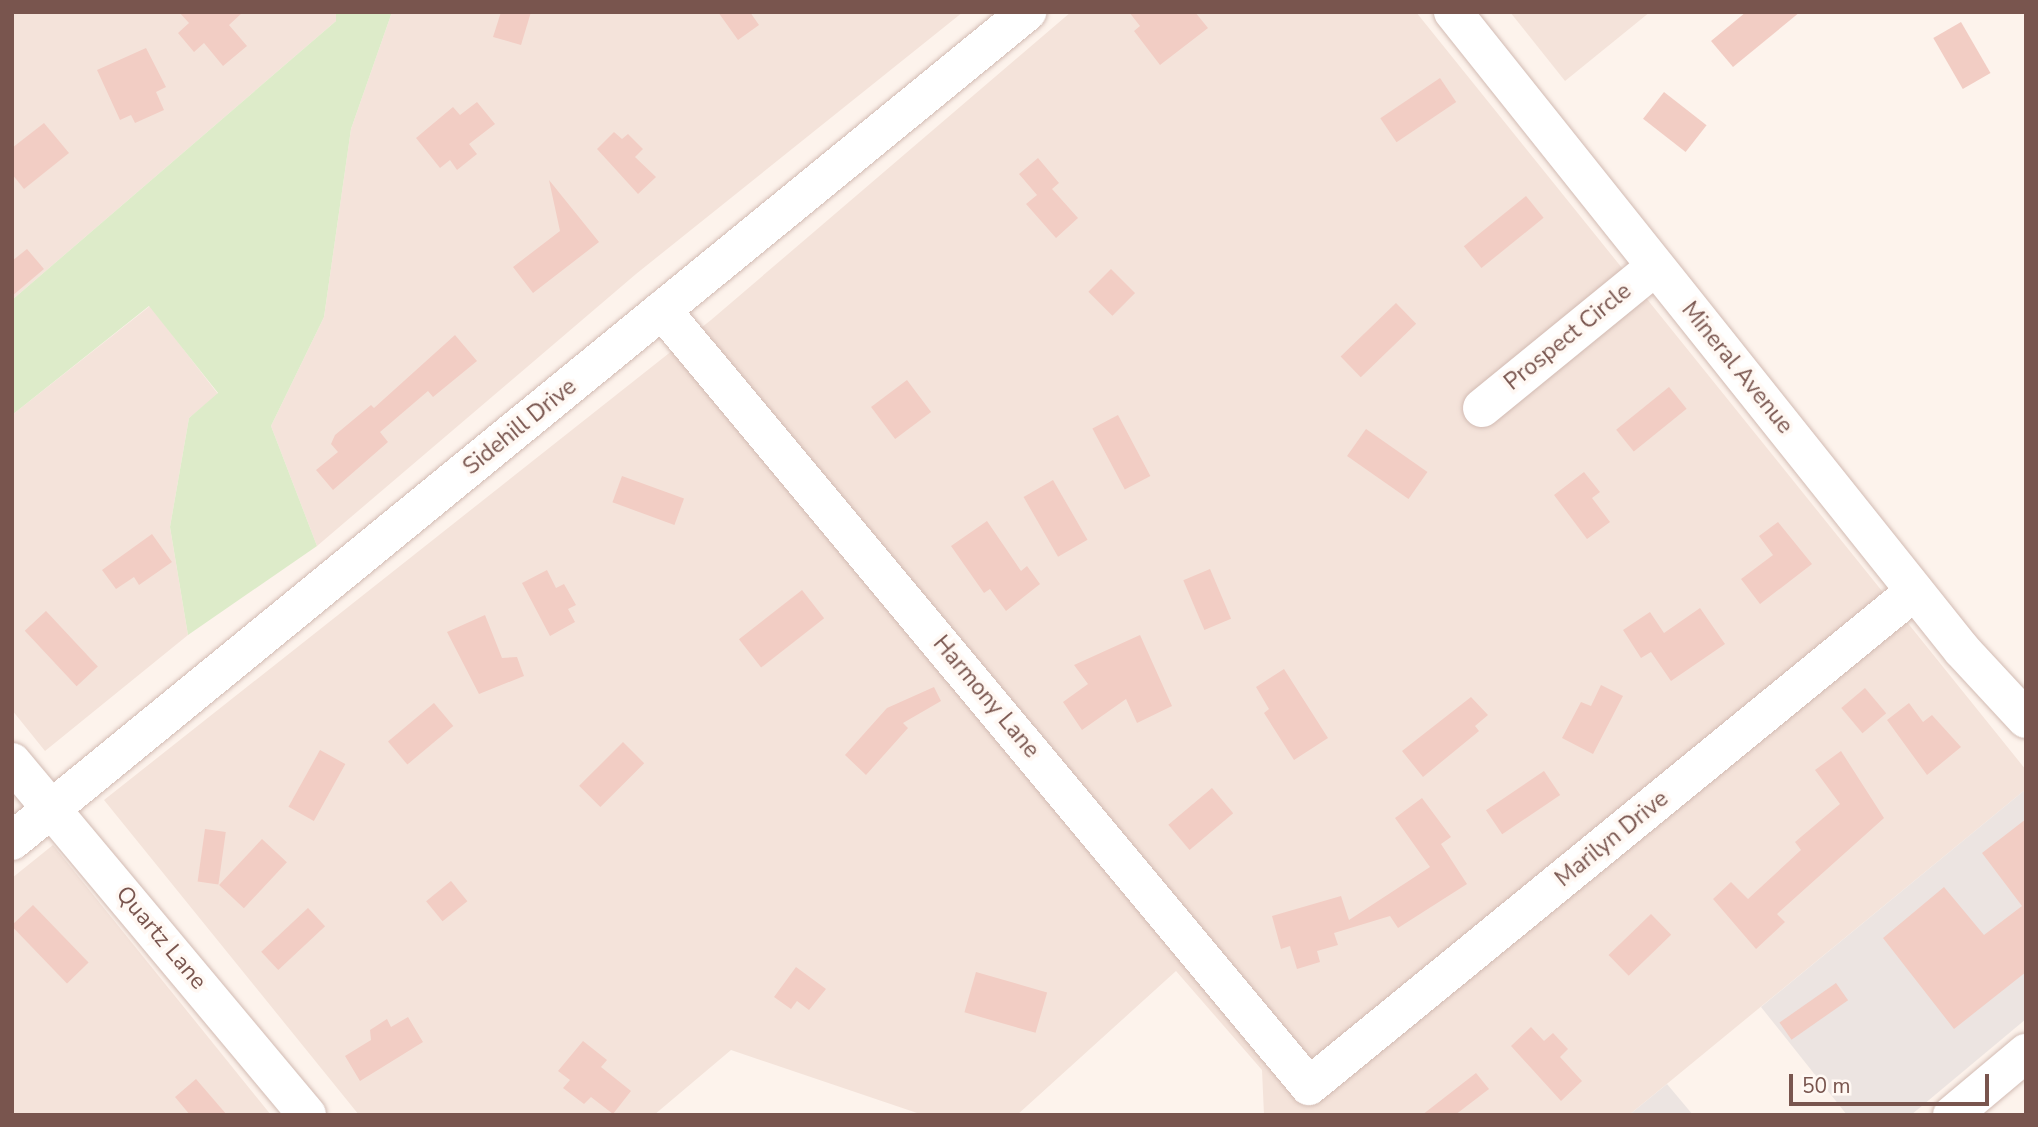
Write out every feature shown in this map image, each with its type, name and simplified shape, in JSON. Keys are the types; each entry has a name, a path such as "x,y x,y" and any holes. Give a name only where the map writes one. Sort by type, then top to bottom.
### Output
{"street":[{"name":"Sidehill Drive","path":"12,841 1027,12"},
{"name":"Mineral Avenue","path":"1453,12 1915,592 2026,719"},
{"name":"Prospect Circle","path":"1482,408 1656,267"},
{"name":"Harmony Lane","path":"662,310 1310,1086"},
{"name":"Marilyn Drive","path":"1310,1086 1915,592"},
{"name":"Quartz Lane","path":"12,762 307,1115"},
{"path":"1952,1115 2026,1054"}],"shaded area":[{"path":"12,12 336,12 336,21 12,300"},
{"path":"392,12 963,12 636,274 317,546 271,426 324,317 351,129"},
{"path":"1071,12 1416,12 2026,770 2026,789 1629,1115 1264,1115 1262,1070 1176,971 1017,1115 923,1115 731,1050 654,1115 359,1115 104,800 711,320"},
{"path":"1510,12 1650,12 1565,81"},
{"path":"150,306 218,394 189,418 170,527 188,635 45,751 12,710 12,415"},
{"path":"2026,789 2026,1019 1911,1115 1847,1115 1761,1007"},
{"path":"53,845 271,1115 12,1115 12,878"},
{"path":"1667,1084 1693,1115 1629,1115"}],"green space":[{"path":"336,12 392,12 351,129 324,317 271,426 317,546 188,635 170,527 189,418 218,393 149,306 12,415 12,300 336,21"}],"building":[{"path":"179,12 243,12 229,25 247,46 223,66 204,43 194,52 178,33 189,23"},
{"path":"501,12 531,12 521,45 493,37"},
{"path":"718,12 750,12 759,25 738,40"},
{"path":"1129,12 1195,12 1208,28 1160,65 1134,31 1140,26"},
{"path":"1746,12 1800,12 1733,67 1711,41"},
{"path":"1961,22 1990,73 1963,89 1933,38"},
{"path":"146,48 166,87 156,92 164,110 135,123 131,115 120,120 97,70"},
{"path":"1440,78 1456,102 1397,142 1380,118"},
{"path":"1664,92 1707,125 1686,152 1643,119"},
{"path":"477,102 495,124 469,144 477,154 457,170 450,160 440,168 416,138 453,107 460,115"},
{"path":"44,123 69,153 24,189 12,174 12,148"},
{"path":"614,132 622,139 628,134 643,149 635,157 656,177 638,194 597,149"},
{"path":"1038,158 1059,183 1052,189 1078,218 1056,238 1026,204 1037,195 1019,174"},
{"path":"549,180 599,242 533,293 513,267 560,231"},
{"path":"1526,196 1544,218 1481,268 1464,246"},
{"path":"27,249 44,269 12,296 12,261"},
{"path":"1111,269 1135,293 1112,316 1088,292"},
{"path":"1396,303 1416,324 1361,377 1341,356"},
{"path":"455,335 477,361 433,397 428,391 380,432 388,442 333,490 316,470 338,452 331,444 335,435 371,405 374,408"},
{"path":"907,380 931,412 895,439 871,407"},
{"path":"1669,387 1687,409 1634,452 1616,430"},
{"path":"1118,415 1150,476 1125,490 1092,429"},
{"path":"1366,429 1427,472 1409,499 1347,456"},
{"path":"1584,472 1600,492 1592,498 1610,522 1587,539 1554,495"},
{"path":"622,476 684,499 674,525 612,502"},
{"path":"1053,480 1088,540 1058,557 1024,497"},
{"path":"987,521 1021,571 1027,566 1040,584 1006,611 990,589 984,593 951,546"},
{"path":"1778,522 1812,564 1760,604 1741,579 1773,555 1759,536"},
{"path":"152,534 172,562 139,585 134,577 116,589 102,570"},
{"path":"1210,569 1231,619 1204,630 1183,580"},
{"path":"547,570 556,588 564,584 576,605 568,609 575,622 550,636 522,583"},
{"path":"802,590 824,618 761,668 739,639"},
{"path":"1700,608 1725,644 1671,681 1651,652 1641,658 1623,630 1650,612 1664,633"},
{"path":"46,611 98,667 77,686 25,631"},
{"path":"485,615 502,658 517,657 524,676 479,694 447,632"},
{"path":"1140,635 1172,706 1137,723 1126,699 1082,730 1063,702 1088,684 1074,665"},
{"path":"1284,669 1328,738 1294,760 1264,713 1269,709 1256,687"},
{"path":"1601,685 1623,696 1593,754 1562,738 1581,702 1591,706"},
{"path":"934,687 941,701 903,723 908,728 866,775 845,755 887,708"},
{"path":"1865,688 1886,713 1862,733 1841,708"},
{"path":"1471,697 1488,715 1475,726 1479,731 1423,777 1402,751"},
{"path":"434,703 453,726 407,765 388,742"},
{"path":"1909,703 1923,722 1932,715 1961,747 1927,775 1887,720"},
{"path":"623,742 644,763 600,807 579,786"},
{"path":"320,750 345,764 314,821 288,807"},
{"path":"1841,751 1884,818 1777,914 1785,922 1756,949 1713,899 1731,882 1748,899 1801,850 1795,842 1840,804 1815,770"},
{"path":"1544,771 1560,795 1502,834 1486,810"},
{"path":"1212,788 1233,813 1190,850 1168,825"},
{"path":"1422,798 1451,837 1441,844 1467,884 1398,928 1390,916 1334,933 1338,945 1317,951 1320,962 1297,969 1290,946 1281,949 1272,916 1341,896 1349,920 1430,867 1395,818"},
{"path":"2026,819 2026,972 1954,1029 1883,938 1944,887 1984,935 2022,906 1982,853"},
{"path":"205,829 226,832 218,884 198,881"},
{"path":"262,839 287,862 244,908 219,885"},
{"path":"451,881 467,901 442,921 426,901"},
{"path":"33,905 89,963 67,983 12,926"},
{"path":"308,908 325,926 278,970 261,952"},
{"path":"1651,914 1671,935 1629,976 1609,955"},
{"path":"796,967 826,989 809,1010 797,1001 791,1009 774,997"},
{"path":"976,972 1047,992 1036,1033 964,1012"},
{"path":"1836,983 1848,1000 1792,1040 1779,1023"},
{"path":"408,1017 423,1042 360,1081 345,1056 371,1040 370,1030 387,1019 391,1027"},
{"path":"1531,1027 1544,1041 1553,1033 1568,1049 1560,1057 1582,1081 1561,1101 1511,1046"},
{"path":"583,1041 607,1060 601,1067 631,1091 613,1114 591,1097 584,1104 563,1088 570,1080 558,1071"},
{"path":"1476,1073 1489,1089 1455,1115 1422,1115"},
{"path":"196,1079 227,1115 190,1115 175,1097"}]}
